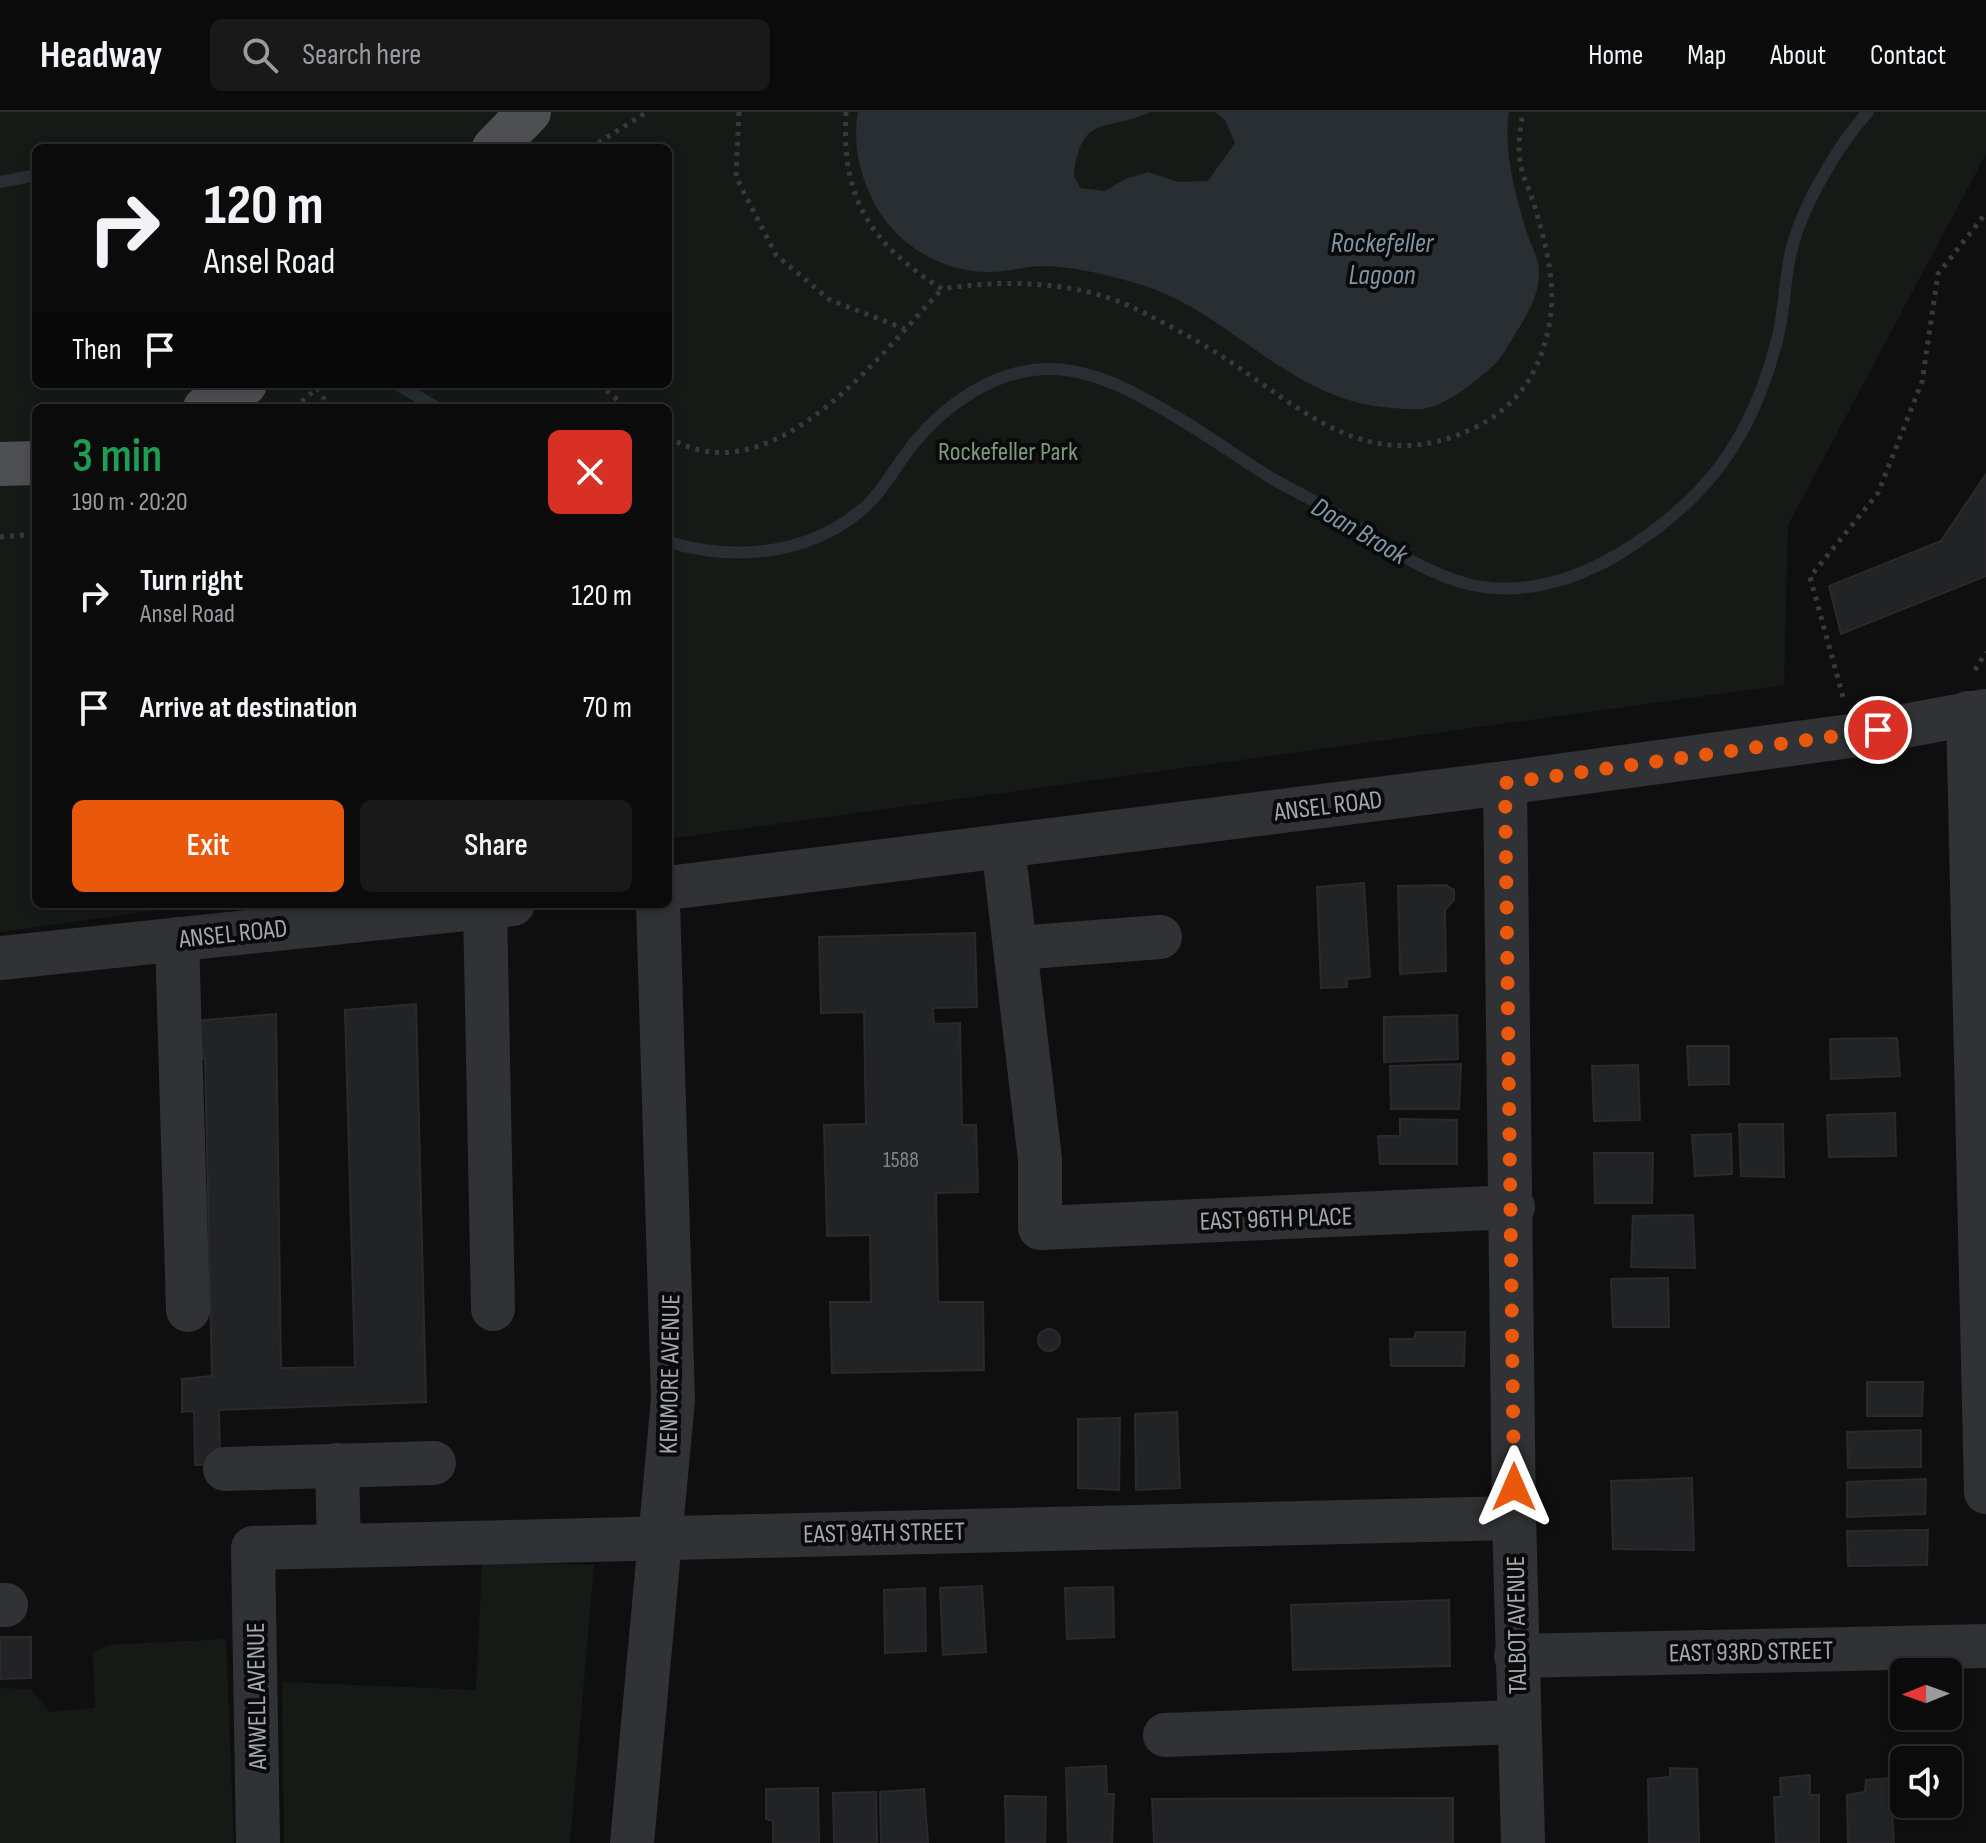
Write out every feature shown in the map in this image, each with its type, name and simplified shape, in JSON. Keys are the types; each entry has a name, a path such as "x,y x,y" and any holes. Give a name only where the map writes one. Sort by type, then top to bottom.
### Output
{"main road":[{"path":"498,144 529,112"},
{"path":"212,404 238,388"},
{"path":"0,464 32,463"}],"street":[{"name":"ANSEL ROAD","path":"672,887 1505,783 1850,736 1976,698"},
{"path":"1976,698 1986,1492"},
{"name":"TALBOT AVENUE","path":"1505,783 1513,1207 1516,1656 1523,1843"},
{"path":"1003,846 1016,948 1160,937"},
{"name":"ANSEL ROAD","path":"0,958 479,908"},
{"path":"493,1309 499,908"},
{"name":"KENMORE AVENUE","path":"632,1843 673,1399 658,908"},
{"path":"177,939 188,1310"},
{"name":"EAST 96TH PLACE","path":"1016,948 1040,1159 1040,1228 1513,1207"},
{"path":"225,1469 434,1463"},
{"path":"337,1465 339,1546"},
{"name":"EAST 94TH STREET","path":"253,1548 1514,1518"},
{"name":"AMWELL AVENUE","path":"253,1548 258,1843"},
{"name":"EAST 93RD STREET","path":"1516,1656 1986,1646"},
{"path":"1165,1735 1518,1722"}],"path":[{"path":"596,144 647,112"},
{"path":"739,112 736,177 776,255 830,300 905,329"},
{"path":"846,112 847,172 856,203 871,229 891,250 942,289 1039,282 1130,306 1221,356 1276,395 1349,438 1382,446 1423,446 1457,436 1492,419 1521,394 1541,357 1553,305 1551,271 1521,167 1519,138 1523,112"},
{"path":"1845,705 1810,577 1878,493 1922,382 1938,274 1986,213"},
{"path":"672,439 696,451 721,455 736,454 768,443 811,417 846,389 942,289"},
{"path":"299,404 317,388"},
{"path":"604,388 622,404"},
{"path":"0,537 32,534"},
{"path":"1976,698 1986,652"}],"green space":[{"name":"Rockefeller Park","path":"0,112 1986,112 1986,154 1788,525 1784,685 672,838 672,404 32,404 32,908 171,908 0,932"},
{"path":"482,1562 594,1565 570,1843 284,1843 282,1682 476,1690"},
{"path":"226,1639 234,1843 0,1843 0,1688 30,1689 50,1712 95,1708 93,1653 107,1645"}],"water":[{"name":"Rockefeller Lagoon","path":"858,112 1150,112 1099,128 1083,142 1074,176 1080,188 1105,191 1125,179 1148,172 1179,182 1208,181 1235,143 1225,120 1215,112 1509,112 1511,172 1538,264 1537,291 1529,311 1500,358 1454,396 1418,409 1354,402 1290,373 1202,313 1139,284 1055,266 997,272 971,271 952,267 918,251 890,226 870,194 858,154"}],"building":[{"path":"1986,474 1986,576 1841,634 1829,586 1941,541"},
{"path":"1364,883 1370,977 1347,979 1347,987 1321,988 1317,887"},
{"path":"1446,885 1454,890 1454,900 1445,910 1446,971 1400,974 1398,886"},
{"path":"975,933 977,1007 933,1008 934,1024 960,1023 962,1125 976,1125 978,1192 936,1193 938,1302 983,1302 984,1370 832,1373 830,1302 871,1302 870,1235 827,1236 824,1125 866,1124 864,1012 821,1013 819,937"},
{"path":"416,1004 426,1402 219,1410 220,1465 195,1465 194,1411 182,1412 182,1379 212,1376 205,1059 195,1059 194,1021 276,1014 281,1368 355,1367 345,1010"},
{"path":"1457,1015 1458,1059 1384,1062 1384,1017"},
{"path":"1897,1038 1900,1076 1831,1079 1830,1039"},
{"path":"1687,1046 1729,1046 1729,1084 1689,1085"},
{"path":"1461,1064 1459,1109 1391,1109 1390,1066"},
{"path":"1638,1065 1640,1120 1594,1121 1592,1066"},
{"path":"1895,1113 1896,1156 1829,1157 1827,1115"},
{"path":"1400,1119 1457,1120 1457,1164 1380,1164 1378,1136 1400,1136"},
{"path":"1739,1124 1783,1124 1784,1177 1741,1176"},
{"path":"1731,1134 1732,1174 1695,1176 1692,1135"},
{"path":"1594,1153 1653,1153 1652,1203 1595,1203"},
{"path":"1693,1215 1695,1268 1631,1267 1633,1216"},
{"path":"1668,1278 1669,1327 1613,1327 1611,1279"},
{"path":"1049,1329 1057,1332 1060,1340 1057,1348 1049,1351 1041,1348 1038,1340 1041,1332"},
{"path":"1416,1332 1465,1332 1464,1366 1391,1366 1390,1339 1414,1339"},
{"path":"1867,1382 1923,1382 1922,1416 1867,1416"},
{"path":"1177,1412 1180,1488 1136,1490 1135,1414"},
{"path":"1120,1418 1119,1490 1078,1488 1078,1419"},
{"path":"1921,1430 1921,1467 1848,1468 1847,1432"},
{"path":"1692,1478 1694,1550 1613,1549 1611,1481"},
{"path":"1926,1479 1925,1514 1847,1517 1847,1482"},
{"path":"1928,1530 1927,1565 1848,1566 1847,1531"},
{"path":"982,1586 986,1652 943,1655 940,1588"},
{"path":"1113,1587 1114,1637 1067,1639 1065,1588"},
{"path":"925,1588 926,1651 885,1653 884,1590"},
{"path":"1449,1600 1450,1666 1293,1670 1291,1605"},
{"path":"0,1637 31,1637 31,1678 0,1679"},
{"path":"1106,1766 1107,1794 1114,1794 1112,1843 1068,1843 1066,1768"},
{"path":"1670,1768 1697,1769 1699,1843 1649,1843 1648,1779 1670,1777"},
{"path":"1810,1775 1810,1795 1819,1795 1819,1843 1776,1843 1774,1797 1781,1797 1780,1778"},
{"path":"1890,1778 1890,1818 1892,1818 1894,1843 1848,1843 1847,1795 1865,1792 1866,1780"},
{"path":"818,1788 819,1843 773,1843 773,1821 766,1819 766,1789"},
{"path":"924,1789 928,1843 881,1843 880,1792"},
{"path":"876,1792 877,1843 834,1843 833,1793"},
{"path":"1005,1796 1046,1797 1045,1843 1006,1843"},
{"path":"1453,1798 1453,1843 1154,1843 1152,1799"}],"waterway":[{"name":"Doan Brook","path":"672,543 718,552 742,552 767,551 815,538 838,527 867,505 926,429 955,403 1007,376 1044,369 1080,372 1097,377 1147,400 1273,479 1434,572 1491,588 1529,587 1567,578 1619,554 1677,512 1701,489 1739,437 1767,375 1782,318 1791,252 1803,216 1833,160 1868,112"},
{"name":"Doan Brook","path":"0,182 32,176"},
{"name":"Doan Brook","path":"404,388 430,404"}],"route":[{"path":"1514,1487 1513,1207 1505,783 1878,730"}]}
